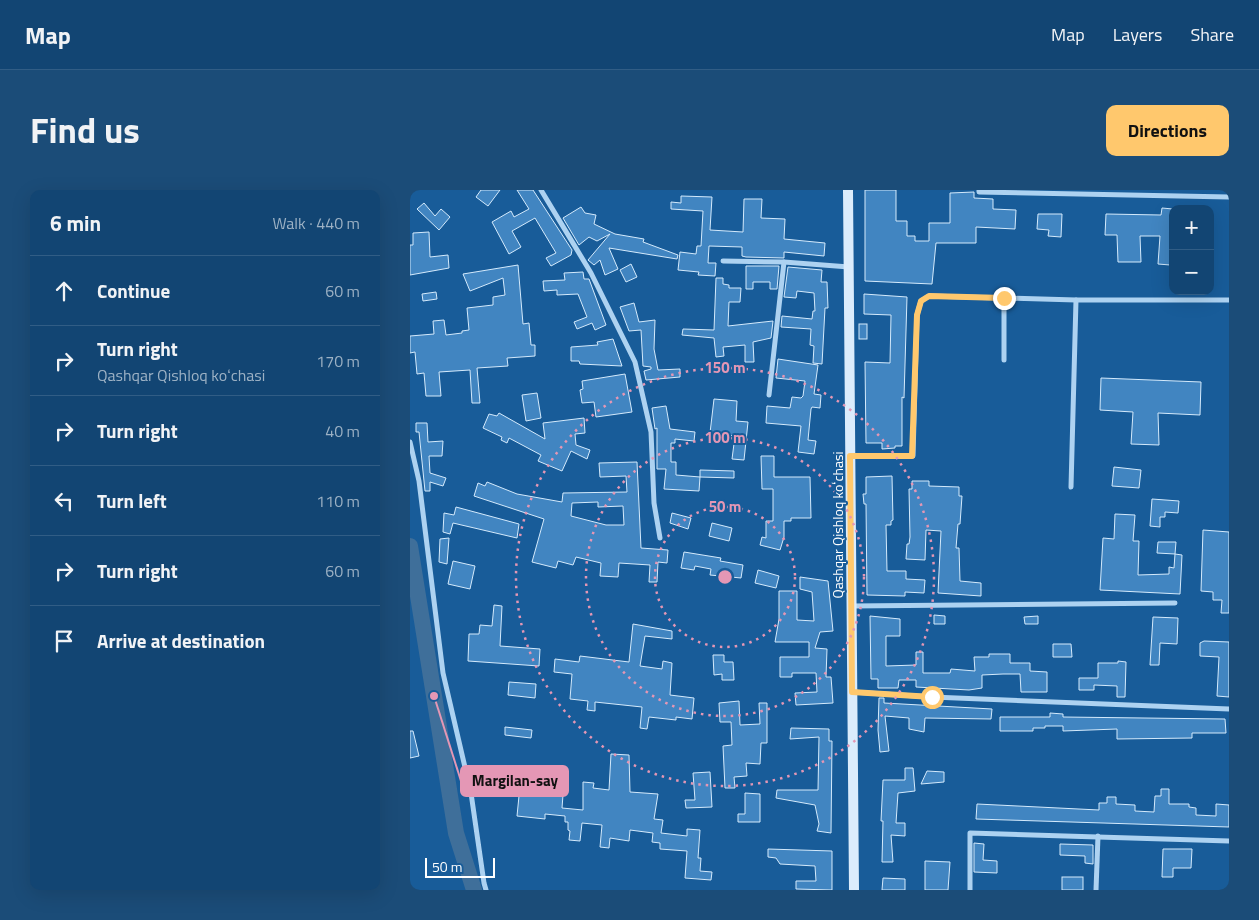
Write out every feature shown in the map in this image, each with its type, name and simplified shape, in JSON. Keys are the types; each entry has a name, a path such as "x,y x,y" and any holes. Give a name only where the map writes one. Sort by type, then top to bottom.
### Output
{"main road":[{"name":"Qashqar Qishloq koʻchasi","path":"848,190 854,890"}],"street":[{"path":"541,190 591,273 635,362 651,432 654,503 660,538"},
{"path":"979,190 979,192 1229,197"},
{"path":"723,261 784,262 849,267"},
{"path":"769,395 784,262"},
{"path":"850,456 912,456 917,315 921,301 929,296 1076,300 1229,300"},
{"path":"1004,298 1004,360"},
{"path":"1071,487 1076,300"},
{"path":"410,442 419,481 443,673 471,793 486,890"},
{"path":"851,606 1175,603"},
{"path":"852,692 1010,701 1229,709"},
{"path":"970,890 970,832 1229,840"},
{"path":"1096,890 1098,836"}],"building":[{"path":"481,190 500,190 488,206 476,197"},
{"path":"517,190 533,190 572,250 571,255 551,266 546,258 556,253 535,218 512,231 521,247 509,254 492,222 511,211 514,217 529,209"},
{"path":"865,190 896,190 896,221 907,221 907,236 915,236 915,241 929,241 929,223 950,223 950,193 974,192 974,198 993,199 993,209 1016,210 1015,229 976,227 976,243 936,243 932,284 865,281"},
{"path":"681,196 712,197 710,230 743,232 744,199 762,199 761,218 785,219 784,239 825,243 824,256 784,252 784,258 746,257 742,256 742,247 709,246 708,263 716,263 715,276 698,275 699,272 678,270 680,252 696,254 697,246 701,246 703,211 671,209 671,202 681,203"},
{"path":"424,203 435,216 441,209 450,217 439,230 417,209"},
{"path":"581,207 585,213 596,215 594,224 615,234 644,239 643,242 678,255 677,259 609,248 618,269 605,275 600,260 594,265 588,260 610,234 597,241 589,237 579,245 563,218"},
{"path":"1162,208 1169,209 1169,265 1158,264 1160,236 1140,236 1141,262 1118,262 1117,235 1105,235 1106,214 1161,215"},
{"path":"1038,214 1062,214 1061,237 1048,236 1049,230 1037,229"},
{"path":"429,232 430,257 448,255 449,268 410,275 410,245 413,245 413,233"},
{"path":"631,264 637,277 626,282 620,270"},
{"path":"518,265 523,324 529,323 531,345 535,345 535,356 507,358 508,366 477,368 480,403 472,403 470,370 439,372 441,396 426,396 424,373 417,374 415,352 410,353 410,336 434,334 433,321 444,320 446,335 469,330 467,308 493,305 493,297 505,295 503,278 470,291 463,274"},
{"path":"746,266 779,266 777,289 770,289 770,282 753,282 753,289 746,289"},
{"path":"788,267 822,270 821,282 827,282 828,308 825,308 822,364 813,363 814,346 810,345 811,329 781,327 782,316 812,319 813,311 815,311 814,293 797,291 796,298 784,297"},
{"path":"583,272 584,279 589,279 606,325 595,330 592,323 577,329 574,322 587,317 578,294 557,295 557,290 544,291 543,281 565,280 564,273"},
{"path":"716,278 723,278 723,284 729,285 729,288 741,288 740,302 729,302 728,326 773,321 771,338 753,342 754,362 745,362 745,345 723,347 724,356 716,357 714,338 682,335 683,329 714,330"},
{"path":"436,292 437,299 423,301 422,294"},
{"path":"864,294 907,297 904,398 902,397 902,446 895,446 895,448 882,449 882,443 866,443 865,362 890,363 891,315 864,314"},
{"path":"634,303 639,322 655,320 654,349 658,370 680,369 680,377 646,380 644,371 651,369 651,367 643,366 641,330 629,331 620,307"},
{"path":"859,324 867,324 867,339 859,339"},
{"path":"613,339 622,366 580,364 579,361 571,361 571,347 598,345 597,342"},
{"path":"778,359 818,365 814,394 821,395 820,408 812,407 811,409 808,440 816,441 814,454 798,452 801,426 766,423 767,406 790,408 792,397 801,398 803,396 805,381 776,378"},
{"path":"625,374 632,412 596,417 594,402 582,403 580,390 583,389 582,381"},
{"path":"1101,378 1201,382 1200,415 1158,413 1159,445 1131,444 1133,412 1100,410"},
{"path":"537,393 541,418 526,421 522,395"},
{"path":"714,399 737,401 736,421 748,422 744,460 732,459 735,436 710,433"},
{"path":"666,406 670,429 695,432 694,441 675,439 675,443 671,443 671,462 676,462 676,475 700,477 699,491 664,489 666,469 657,469 657,428 655,429 652,408"},
{"path":"499,413 545,439 543,423 584,418 585,433 575,434 576,445 590,450 587,459 571,451 562,471 538,461 541,455 509,438 507,443 501,440 502,437 483,428 489,414 497,416"},
{"path":"416,423 427,423 428,442 443,441 442,456 429,456 430,473 446,478 443,486 430,482 430,491 425,491 419,432 416,432"},
{"path":"761,456 774,456 774,477 810,477 811,518 791,518 791,521 784,521 784,537 780,550 760,545 762,537 766,538 766,521 773,521 773,489 762,489"},
{"path":"637,462 641,548 668,550 667,563 658,562 657,582 649,582 650,565 619,563 618,577 600,576 601,563 576,557 573,565 558,561 556,568 532,562 544,519 474,496 478,483 485,486 487,482 517,494 562,502 563,493 627,492 626,476 600,477 599,463","holes":["598,502 598,507 623,506 624,525 606,525 571,516 572,503"]},
{"path":"1114,467 1141,470 1139,488 1112,486"},
{"path":"700,470 734,471 734,478 700,477"},
{"path":"892,476 893,520 891,525 886,525 887,571 906,571 906,579 925,580 924,593 905,592 905,596 867,595 866,504 864,504 863,494 866,494 866,477"},
{"path":"912,481 929,481 929,486 959,487 959,496 962,496 956,548 959,548 960,581 981,583 981,596 938,593 941,531 926,530 925,560 906,559 907,544 909,544 910,537 909,489 912,489"},
{"path":"1152,499 1179,501 1178,513 1165,512 1165,517 1160,517 1160,527 1150,526"},
{"path":"456,507 519,524 517,538 453,523 450,534 443,532 444,513 454,515"},
{"path":"672,513 691,518 688,529 670,523"},
{"path":"1115,514 1135,515 1133,541 1139,541 1138,575 1169,574 1169,567 1174,568 1175,554 1182,555 1180,594 1100,590 1103,538 1114,539"},
{"path":"712,523 732,528 729,541 709,536"},
{"path":"1203,530 1229,532 1229,613 1221,613 1222,600 1213,600 1213,592 1201,591"},
{"path":"449,538 447,564 439,562 440,539"},
{"path":"1158,542 1176,542 1175,554 1157,553"},
{"path":"684,552 721,558 720,561 743,565 741,578 710,575 711,569 695,566 694,570 681,568"},
{"path":"453,561 475,566 470,589 448,584"},
{"path":"758,570 779,576 776,588 755,583"},
{"path":"800,577 828,581 833,631 820,632 815,648 827,649 826,677 831,677 833,703 796,705 795,693 817,692 816,673 792,673 792,677 780,677 780,657 809,657 809,642 775,642 779,619 779,591 797,591 797,620 814,621 812,592 800,589"},
{"path":"494,605 502,606 500,646 540,649 539,666 468,661 469,634 479,634 480,625 492,626"},
{"path":"934,615 945,616 945,624 934,624"},
{"path":"870,616 900,619 900,636 886,636 886,666 916,665 916,652 923,652 923,673 950,673 951,669 975,671 974,657 989,657 989,654 1010,654 1010,663 1030,663 1030,671 1047,672 1047,692 1021,692 1020,674 982,675 982,688 969,690 916,687 916,680 899,680 898,688 878,688 878,679 871,679"},
{"path":"1038,616 1038,624 1025,624 1024,617"},
{"path":"1153,617 1178,618 1177,644 1160,643 1159,665 1150,665"},
{"path":"633,624 672,631 672,639 645,636 640,666 662,669 663,661 672,663 670,695 694,698 692,719 676,717 676,720 649,717 647,729 640,728 642,707 595,702 595,711 587,710 588,701 570,699 572,674 554,672 555,659 579,662 580,656 629,662"},
{"path":"1204,641 1229,642 1229,697 1217,696 1219,657 1200,656 1200,643"},
{"path":"1053,644 1071,644 1072,657 1053,657"},
{"path":"713,655 724,655 724,662 733,662 734,680 722,680 722,674 714,675"},
{"path":"1118,661 1126,662 1125,697 1117,697 1117,686 1094,685 1094,690 1079,690 1079,678 1098,678 1098,663 1118,663"},
{"path":"509,682 536,684 535,698 508,695"},
{"path":"879,698 884,698 884,703 992,709 991,719 925,718 924,732 909,729 909,718 885,716 889,751 880,752 878,730"},
{"path":"739,701 740,725 760,724 759,703 767,703 767,743 761,743 760,764 746,763 747,776 734,777 735,788 725,788 723,746 732,745 731,722 720,722 719,703"},
{"path":"1050,713 1063,714 1063,717 1225,719 1226,733 1192,733 1192,738 1117,739 1117,729 1063,731 1063,726 1045,726 1045,728 1033,728 1033,731 1000,731 1000,717 1050,717"},
{"path":"505,727 532,730 531,738 505,735"},
{"path":"791,728 829,729 829,741 832,741 831,833 817,831 819,824 815,805 776,798 777,790 818,790 819,737 790,739"},
{"path":"410,731 413,731 419,756 410,758"},
{"path":"611,754 629,755 630,792 658,794 654,819 663,820 661,833 687,836 687,829 700,830 698,858 701,858 700,871 712,872 711,880 685,878 687,851 660,849 660,843 652,842 653,833 630,830 629,841 610,838 609,848 600,847 602,825 582,823 580,841 569,840 570,831 568,830 568,822 565,822 565,816 545,814 545,819 517,816 519,796 504,795 505,779 564,782 562,808 583,810 583,782 594,783 593,788 609,790"},
{"path":"905,768 913,768 915,791 898,793 896,823 905,823 905,836 891,835 893,862 882,862 883,780 905,780"},
{"path":"927,771 944,772 944,782 921,784"},
{"path":"710,772 712,807 686,808 685,800 695,800 693,773"},
{"path":"1161,789 1169,789 1169,804 1189,804 1189,807 1196,808 1196,815 1216,816 1216,804 1229,805 1229,827 976,819 977,804 1099,810 1099,803 1107,803 1107,797 1116,797 1116,804 1135,805 1135,811 1154,812 1155,796 1161,796"},
{"path":"745,793 760,794 760,822 738,822 738,814 745,814"},
{"path":"974,843 984,844 983,860 997,861 997,873 974,872"},
{"path":"1060,844 1093,845 1093,864 1085,863 1085,856 1060,855"},
{"path":"768,849 832,851 832,890 796,889 796,881 816,881 815,866 780,864 776,858 768,857"},
{"path":"1163,849 1192,849 1191,868 1173,868 1173,877 1162,877"},
{"path":"925,861 950,862 948,890 925,890"},
{"path":"1062,877 1083,877 1083,890 1062,890"},
{"path":"883,878 905,879 905,890 882,890"}],"waterway":[{"path":"410,546 456,833 474,890"}],"place":[{"name":"Margilan-say","path":"434,696"}],"route":[{"path":"932,697 852,692 850,456 912,456 917,315 921,301 929,296 1004,298"}]}
